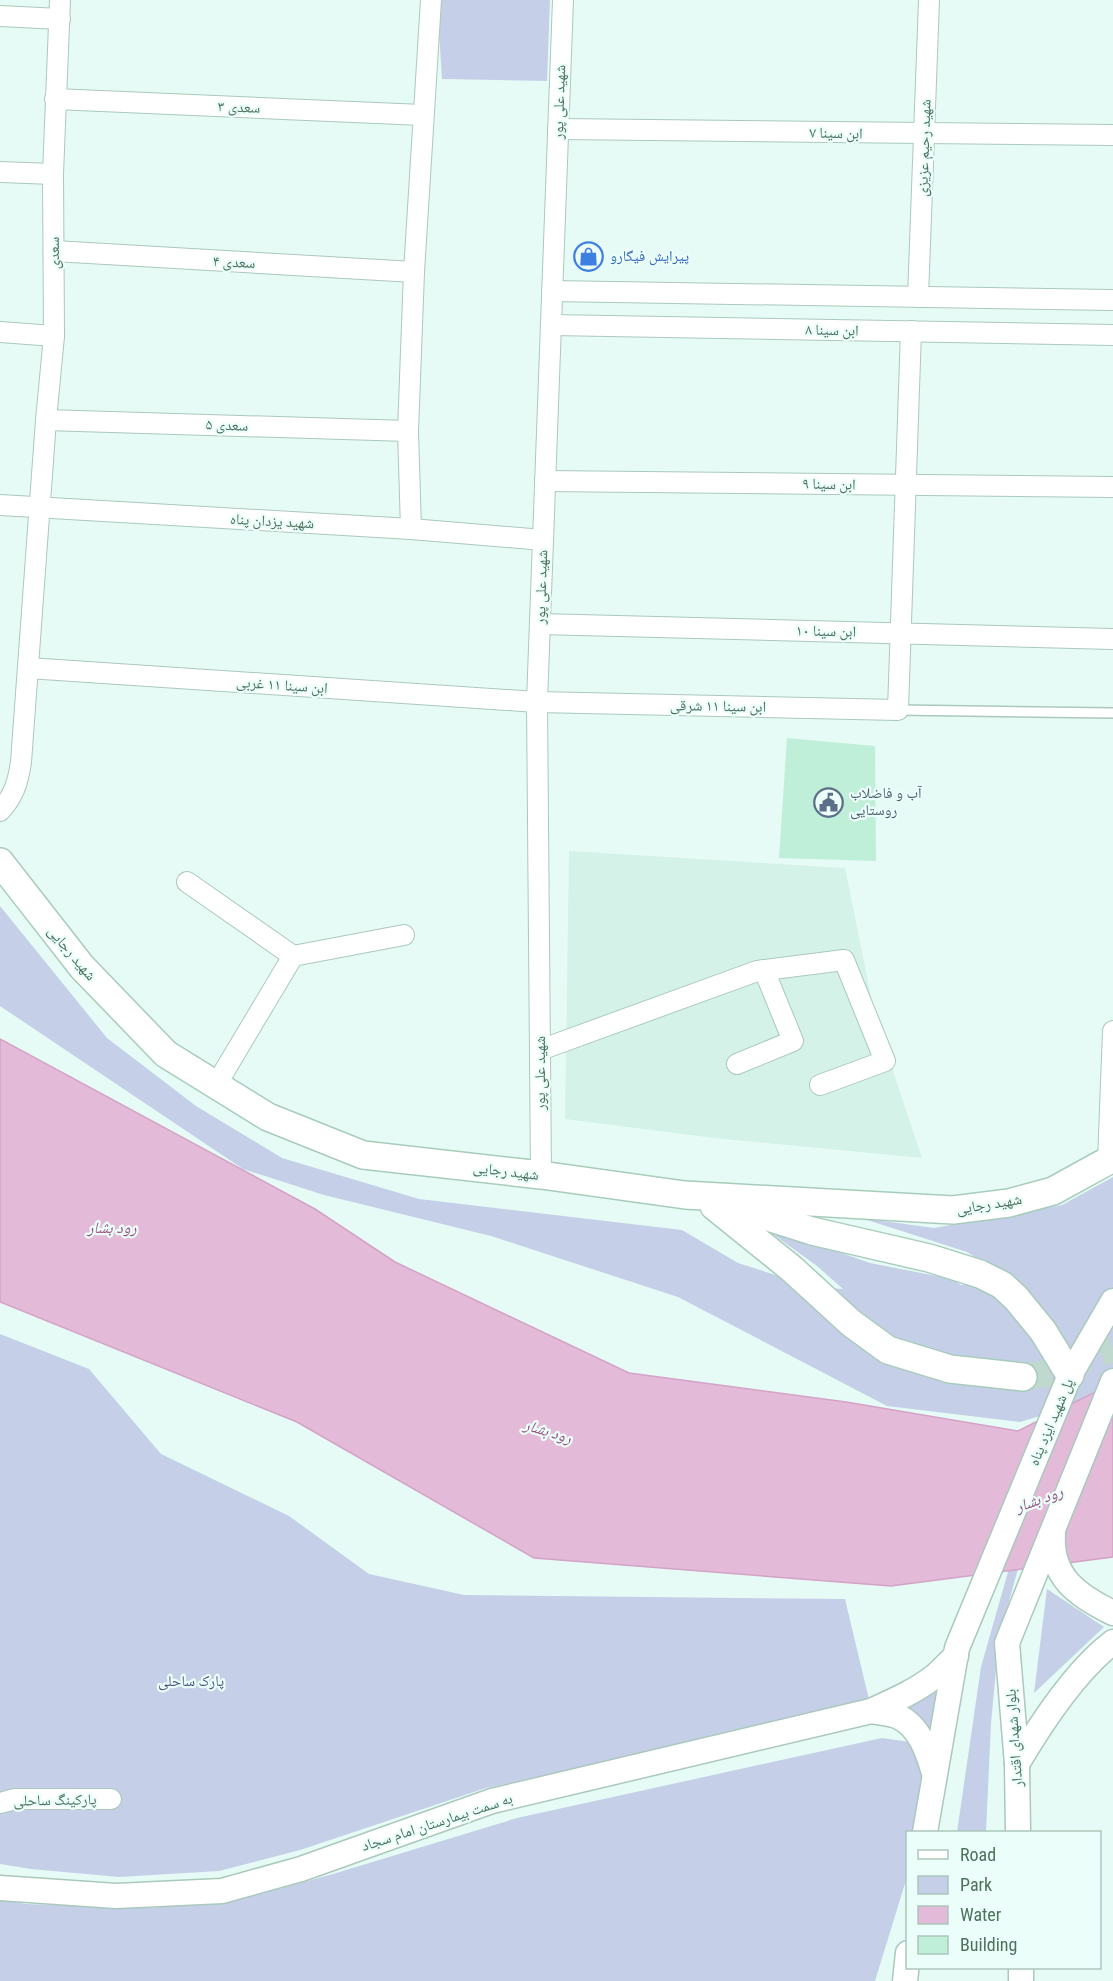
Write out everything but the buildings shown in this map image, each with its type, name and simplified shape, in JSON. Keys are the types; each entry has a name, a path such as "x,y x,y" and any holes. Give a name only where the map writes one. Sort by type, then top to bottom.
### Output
{"main road":[{"name":"شهید رجایی","path":"0,862 82,968 166,1054 268,1117 363,1155 701,1195 954,1210 1009,1203 1053,1191 1110,1160"},
{"path":"701,1195 792,1269 851,1323 888,1350 950,1369 1023,1377"},
{"path":"701,1195 813,1231 928,1258 980,1274 1002,1285 1016,1298 1043,1331 1068,1381"}],"street":[{"path":"411,529 408,431 414,272 432,0"},
{"name":"شهید علی پور","path":"541,1175 537,702 563,0"},
{"name":"شهید رحیم عزیزی","path":"918,297 929,0"},
{"path":"0,15 60,9"},
{"name":"سعدی","path":"0,811 9,801 17,785 21,762 54,336 53,174 60,9"},
{"name":"سعدی ۳","path":"55,99 423,115"},
{"name":"ابن سینا ۷","path":"558,129 1113,135"},
{"path":"0,172 53,174"},
{"name":"سعدی ۴","path":"54,251 414,272"},
{"path":"552,291 1113,300"},
{"name":"ابن سینا ۸","path":"551,325 1113,335"},
{"path":"898,710 911,331"},
{"path":"0,332 54,336"},
{"name":"سعدی ۵","path":"46,420 408,431"},
{"name":"ابن سینا ۹","path":"545,481 1113,487"},
{"name":"شهید یزدان پناه","path":"0,506 411,529 543,540"},
{"name":"ابن سینا ۱۰","path":"540,624 1113,639"},
{"name":"ابن سینا ۱۱ غربی","path":"28,668 537,702"},
{"name":"ابن سینا ۱۱ شرقی","path":"537,702 898,710"},
{"path":"187,882 293,956 404,935"},
{"path":"216,1085 293,956"},
{"path":"540,1050 764,970 844,960 885,1061 820,1085"},
{"path":"737,1064 793,1041 764,970"},
{"path":"1110,1160 1113,1031"},
{"name":"پل شهید ایزد پناه","path":"956,1652 1068,1381 1113,1301"},
{"path":"1113,1381 1053,1528 1052,1548 1058,1569 1070,1585 1089,1601 1113,1613"},
{"name":"بلوار شهدای اقتدار","path":"1018,1831 1017,1764 1007,1643 1053,1528"},
{"path":"1017,1764 1032,1738 1081,1674 1102,1650 1113,1642"},
{"path":"871,1711 920,1686 934,1676 956,1652"},
{"path":"926,1831 956,1652"},
{"path":"871,1711 900,1717 915,1730 928,1752 934,1776"},
{"name":"به سمت بیمارستان امام سجاد","path":"0,1888 116,1896 222,1891 301,1869 492,1801 871,1711"},
{"name":"پارکینگ ساحلی","path":"0,1803 15,1799 111,1799"}],"lane":[{"path":"898,710 1113,713"}],"shaded area":[{"path":"569,851 845,868 875,1016 922,1158 714,1138 565,1119"}],"green space":[{"path":"437,0 550,0 547,81 442,79"},
{"path":"0,906 107,1038 196,1106 282,1158 419,1199 682,1230 738,1263 813,1287 843,1289 817,1266 759,1224 870,1263 952,1279 961,1285 1005,1276 967,1252 861,1218 934,1228 1062,1205 1113,1177 1113,1390 1024,1547 999,1638 991,1723 986,1831 957,1831 981,1667 1015,1547 1060,1410 1020,1422 887,1406 678,1297 491,1236 324,1195 243,1169 0,1006"},
{"name":"پارک ساحلی","path":"0,1334 89,1369 161,1454 289,1516 369,1574 464,1595 845,1599 871,1708 486,1788 300,1850 219,1871 119,1877 0,1864"},
{"path":"1047,1589 1104,1627 1034,1693"},
{"path":"937,1684 931,1734 907,1708"},
{"path":"882,1738 946,1747 921,1831 906,1831 906,1880 875,1981 0,1981 0,1899 26,1904 153,1908 260,1894 517,1818"}],"water":[{"name":"رود بشار","path":"0,1039 315,1209 395,1262 629,1373 846,1402 1018,1431 1113,1383 1113,1557 891,1586 534,1558 297,1422 0,1302"}],"tunnel":[{"path":"1023,1377 1044,1374 1113,1348"}],"place":[{"name":"پیرایش فیگارو","path":"589,256"},
{"name":"آب و فاضلاب روستایی","path":"829,802"}]}
